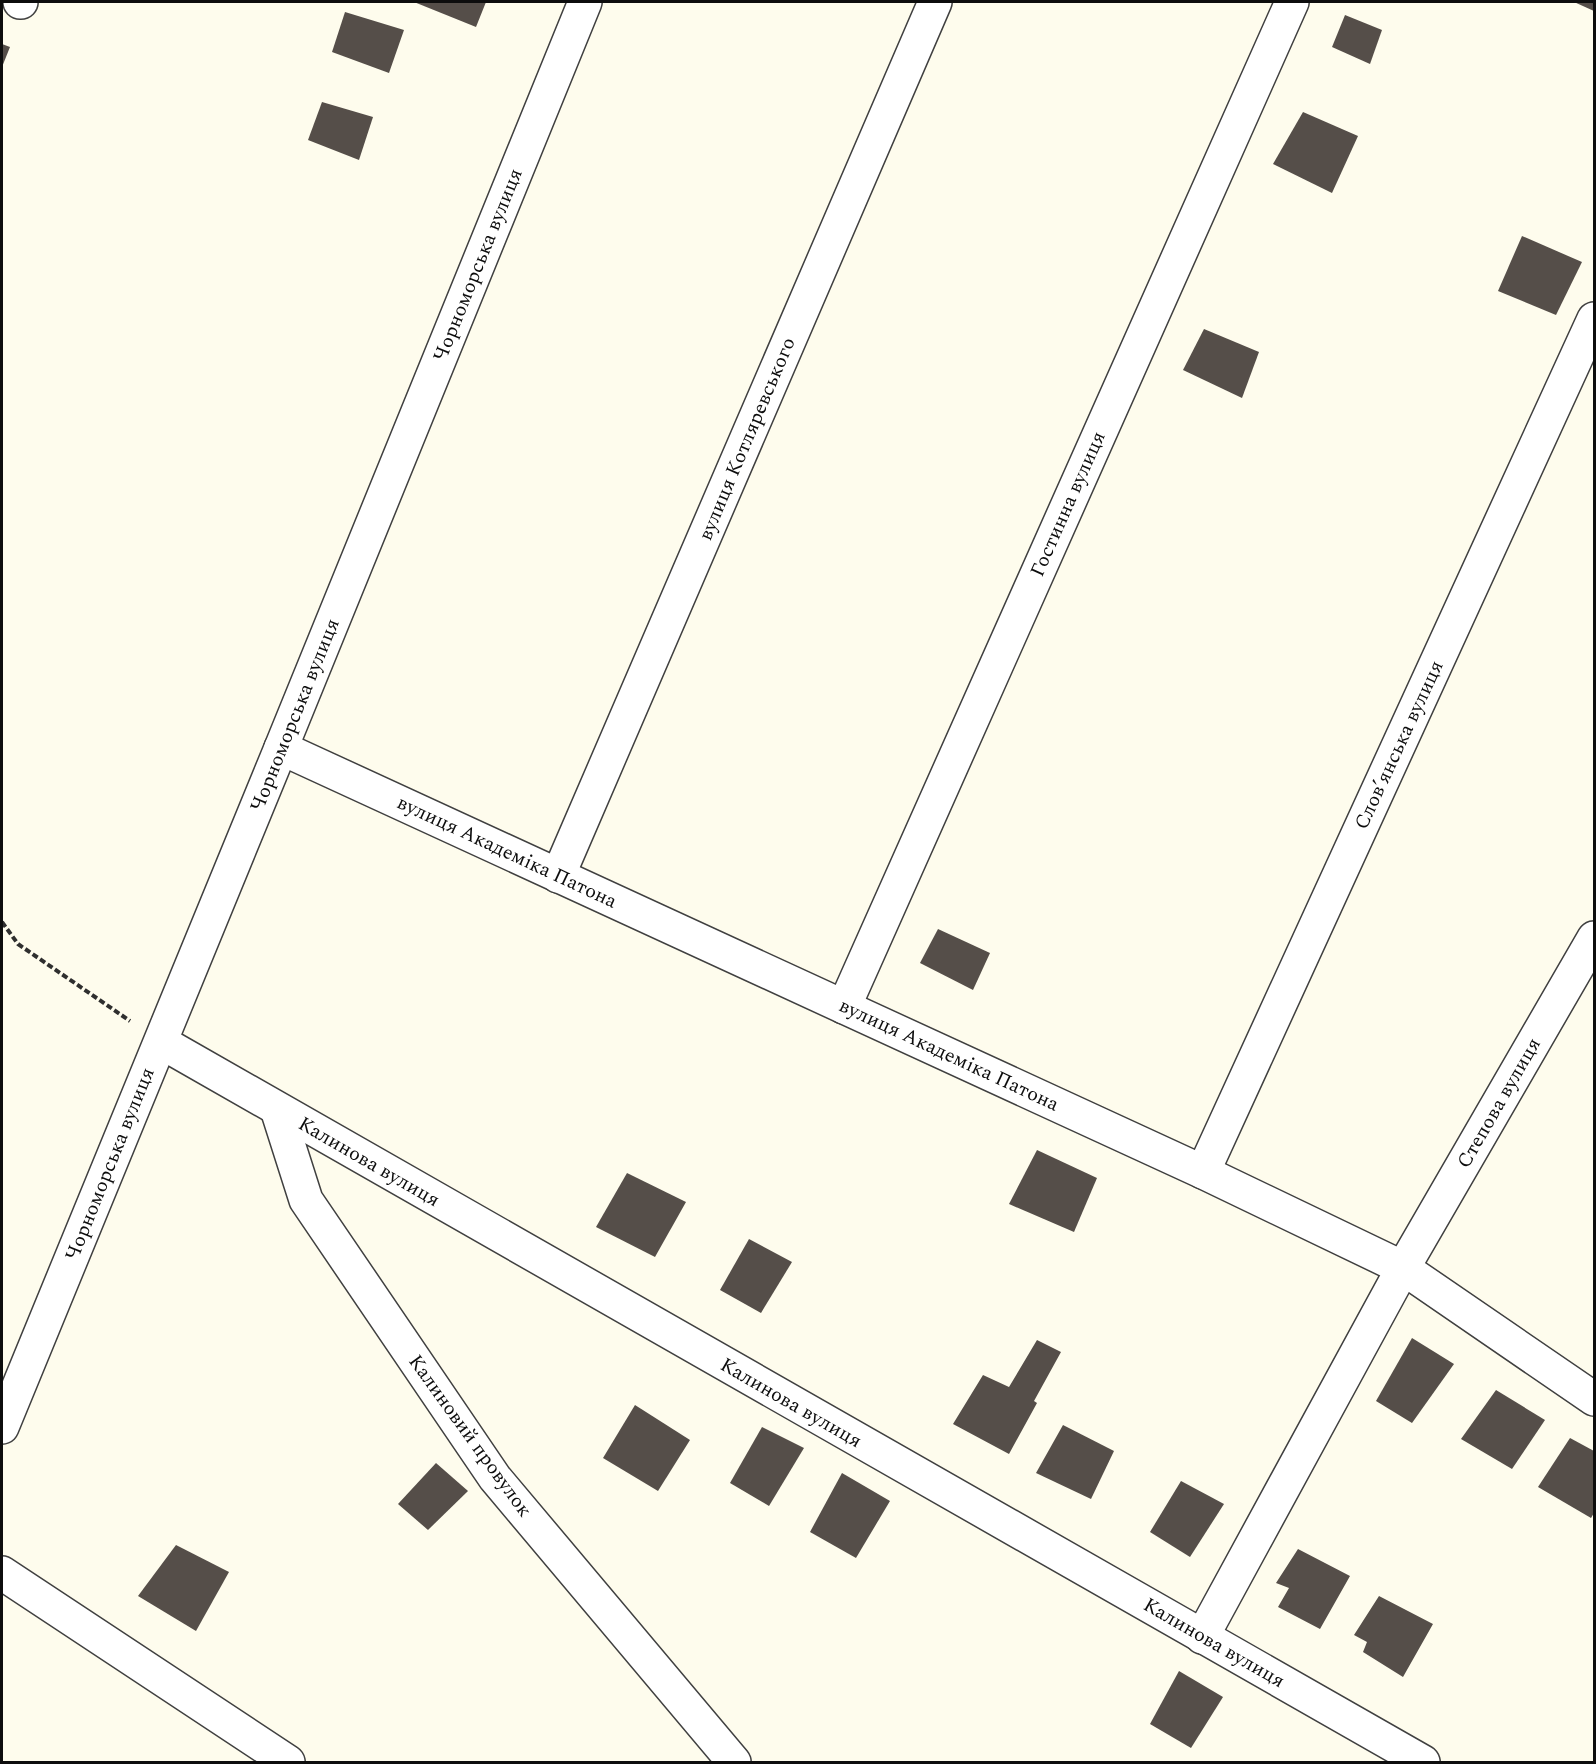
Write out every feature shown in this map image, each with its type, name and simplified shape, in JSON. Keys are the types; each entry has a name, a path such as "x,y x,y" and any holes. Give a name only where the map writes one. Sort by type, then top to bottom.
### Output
{"street":[{"name":"Чорноморська вулиця","path":"2,1427 585,2"},
{"name":"вулиця Котляревського","path":"558,876 936,2"},
{"name":"Гостинна вулиця","path":"844,1007 1292,2"},
{"name":"Словʼянська вулиця","path":"1203,1172 1594,318"},
{"name":"вулиця Академіка Патона","path":"281,748 1203,1172 1403,1268 1594,1400"},
{"name":"Степова вулиця","path":"1202,1637 1403,1268 1594,938"},
{"name":"Калинова вулиця","path":"161,1042 1423,1762"},
{"name":"Калиновий провулок","path":"277,1109 306,1200 495,1478 734,1762"},
{"path":"2,1573 288,1762"}],"path":[{"path":"2,922 18,944 161,1042"}],"building":[{"path":"414,2 486,2 476,27"},
{"path":"1574,2 1594,2 1594,11"},
{"path":"345,12 404,30 389,73 332,52"},
{"path":"1345,15 1382,30 1370,64 1332,47"},
{"path":"2,44 10,47 2,67"},
{"path":"322,102 373,117 359,160 308,140"},
{"path":"1303,112 1358,136 1332,193 1273,164"},
{"path":"1522,236 1582,262 1556,315 1498,291"},
{"path":"1204,329 1259,352 1242,398 1183,370"},
{"path":"938,929 990,953 973,990 920,963"},
{"path":"1037,1150 1097,1178 1074,1232 1009,1204"},
{"path":"627,1173 686,1202 655,1257 596,1227"},
{"path":"749,1239 792,1262 761,1313 720,1290"},
{"path":"1412,1338 1454,1364 1412,1423 1376,1401"},
{"path":"1037,1340 1061,1352 1009,1454 953,1424 983,1375 1009,1387"},
{"path":"1496,1390 1545,1420 1512,1469 1461,1439"},
{"path":"635,1405 690,1440 658,1491 603,1458"},
{"path":"1063,1425 1114,1451 1091,1499 1036,1473"},
{"path":"762,1427 804,1448 769,1506 730,1483"},
{"path":"1570,1438 1594,1451 1594,1513 1591,1518 1538,1487"},
{"path":"436,1463 468,1491 428,1530 398,1504"},
{"path":"842,1473 890,1501 856,1558 810,1532"},
{"path":"1181,1481 1224,1504 1190,1557 1150,1532"},
{"path":"176,1545 229,1572 196,1631 138,1596"},
{"path":"1298,1549 1350,1576 1320,1629 1278,1607 1289,1588 1276,1583"},
{"path":"1379,1596 1433,1624 1403,1677 1363,1652 1367,1642 1354,1635"},
{"path":"1179,1671 1223,1697 1191,1748 1150,1724"}]}
